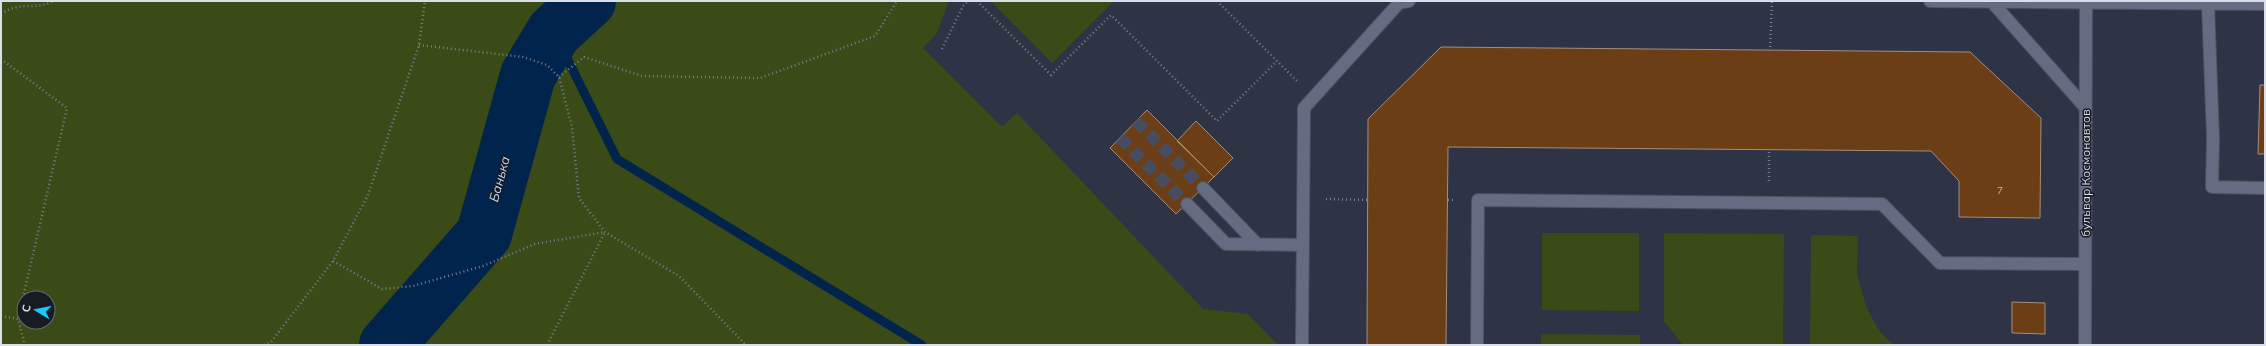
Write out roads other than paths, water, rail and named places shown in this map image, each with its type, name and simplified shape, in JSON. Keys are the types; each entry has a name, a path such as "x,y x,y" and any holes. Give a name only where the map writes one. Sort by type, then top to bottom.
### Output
{"street":[{"path":"1302,345 1304,108 1399,3 1409,1"},
{"path":"1930,1 2265,4"},
{"path":"1992,2 2085,107"},
{"name":"бульвар Космонавтов","path":"2085,345 2086,2"},
{"path":"2208,4 2213,138 2212,187 2265,188"},
{"path":"1203,188 1258,245"},
{"path":"1476,345 1478,200 1882,204 1940,263 2085,264"},
{"path":"1187,204 1226,244 1303,245"}],"waterway":[{"name":"Банька","path":"387,345 484,234 528,75 554,32 588,1"},
{"path":"554,32 617,159 922,345"}],"tunnel":[{"path":"1136,121 1203,188"},
{"path":"1120,138 1187,204"}]}
